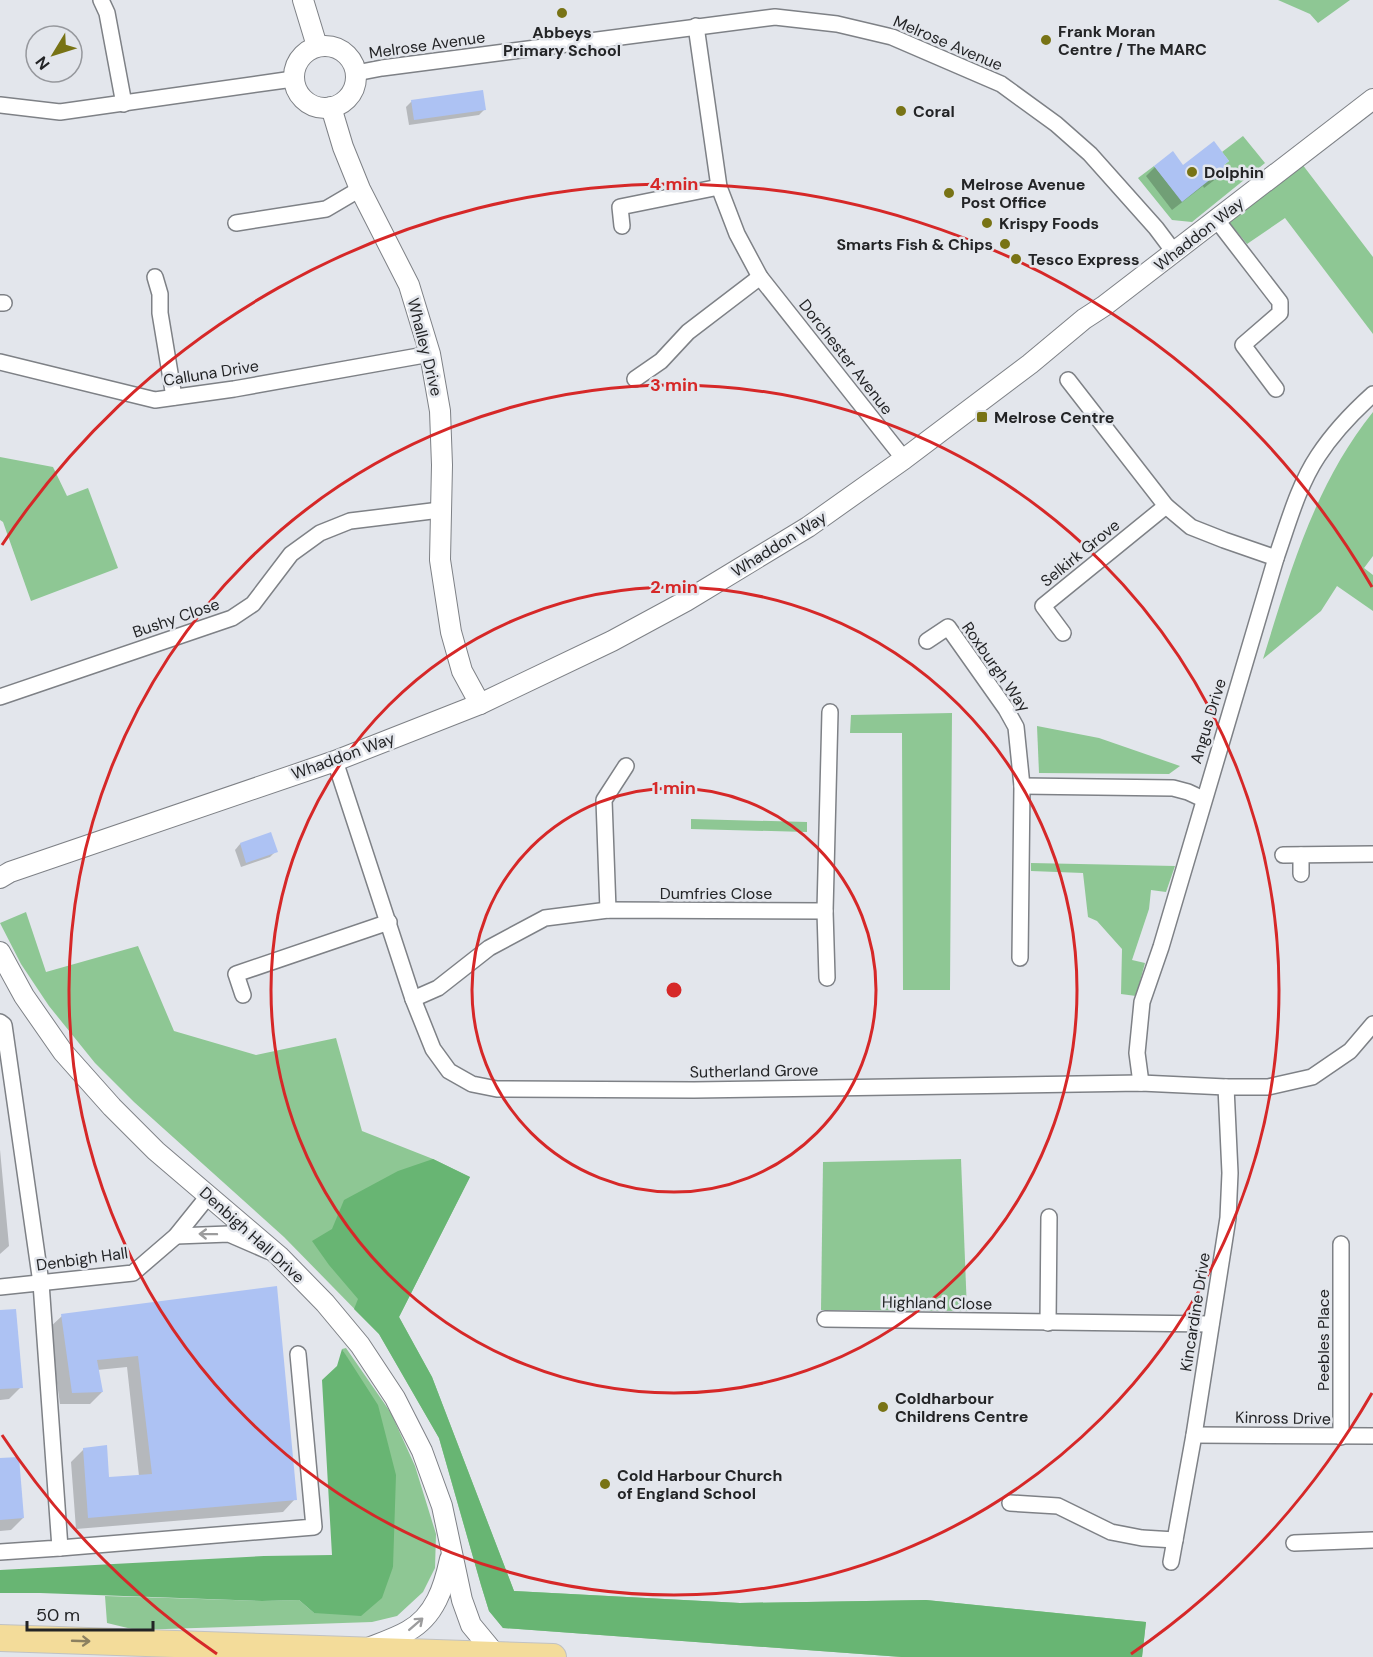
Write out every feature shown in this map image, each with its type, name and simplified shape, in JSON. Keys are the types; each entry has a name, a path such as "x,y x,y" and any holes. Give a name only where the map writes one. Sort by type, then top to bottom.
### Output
{"highway":[{"path":"11,1639 553,1657"}],"street":[{"path":"101,0 107,13 124,104"},
{"path":"303,0 317,46"},
{"name":"Melrose Avenue","path":"356,73 775,17 837,24 892,37 1001,84 1056,124 1090,154 1156,228 1174,252"},
{"name":"Dorchester Avenue","path":"696,26 719,187 737,234 759,277 904,459"},
{"path":"328,45 347,54 356,73 356,82 347,99 331,107 321,108 310,105 296,90 293,79 294,70 302,55 317,46 328,45"},
{"path":"0,105 60,112 293,79"},
{"name":"Whaddon Way","path":"0,878 10,872 335,761 480,704 612,641 686,601 808,527 904,459 1373,99"},
{"name":"Whalley Drive","path":"331,107 343,147 360,189 409,285 430,354 440,411 442,465 440,560 451,632 462,671 480,704"},
{"path":"622,226 620,207 719,187"},
{"path":"236,224 326,209 360,189"},
{"path":"1216,219 1280,302 1280,313 1243,345 1276,389"},
{"path":"154,277 160,294 160,313 174,397"},
{"path":"635,379 661,362 688,332 759,277"},
{"name":"Calluna Drive","path":"0,362 155,399 234,389 430,354"},
{"path":"1068,380 1166,506 1191,527 1276,558"},
{"name":"Angus Drive","path":"1140,1083 1137,1053 1142,1002 1161,946 1276,558 1297,500 1318,456 1354,410 1373,394"},
{"name":"Selkirk Grove","path":"1063,633 1043,606 1166,506"},
{"name":"Bushy Close","path":"0,697 232,618 253,604 291,554 320,533 350,521 440,510"},
{"name":"Roxburgh Way","path":"927,641 948,627 1006,709 1016,727 1022,786 1020,958"},
{"path":"827,978 825,910 830,712"},
{"name":"Sutherland Grove","path":"335,761 413,999 434,1049 449,1071 472,1084 496,1089 694,1090 1140,1083 1268,1087 1312,1077 1350,1051 1373,1024"},
{"path":"608,910 604,800 626,766"},
{"path":"1022,786 1173,788 1203,799"},
{"path":"1283,855 1373,854"},
{"path":"1301,855 1301,874"},
{"name":"Dumfries Close","path":"413,999 438,988 489,948 545,918 608,910 825,910"},
{"path":"243,995 236,974 389,922"},
{"name":"Denbigh Hall Drive","path":"0,952 24,996 63,1052 112,1107 148,1143 279,1256 325,1303 360,1345 395,1398 422,1450 442,1506 462,1600 471,1625 495,1654"},
{"path":"0,1022 4,1025 41,1283 60,1548"},
{"name":"Kincardine Drive","path":"1171,1562 1194,1435 1228,1218 1230,1173 1226,1087"},
{"name":"Denbigh Hall","path":"0,1287 133,1273 176,1236 209,1195"},
{"path":"1048,1323 1049,1218"},
{"path":"176,1236 229,1234 279,1256"},
{"name":"Peebles Place","path":"1341,1244 1341,1437"},
{"name":"Highland Close","path":"825,1319 1211,1324"},
{"path":"0,1552 314,1527 298,1354"},
{"name":"Kinross Drive","path":"1194,1435 1373,1436"},
{"path":"1010,1503 1058,1506 1111,1532 1142,1538 1175,1540"},
{"path":"1294,1543 1373,1540"},
{"name":"Denbigh Hall Drive","path":"364,1650 410,1631 429,1613 444,1587 452,1551"}],"green space":[{"path":"1278,0 1350,0 1318,23 1310,14"},
{"path":"1243,136 1265,163 1192,222 1172,220 1138,178 1154,166 1182,201 1210,175 1214,180 1228,170 1224,165 1229,161 1222,152"},
{"path":"1302,164 1373,257 1373,334 1285,218 1247,244 1228,221"},
{"path":"1373,412 1373,556 1364,568 1373,575 1373,611 1337,586 1321,611 1263,659 1306,530 1335,469"},
{"path":"0,457 53,467 67,496 88,488 118,568 31,601 3,522 0,520"},
{"path":"952,713 950,990 903,990 902,733 850,733 851,715"},
{"path":"1037,726 1099,738 1180,766 1169,774 1039,773"},
{"path":"691,819 807,822 807,832 691,829"},
{"path":"1031,863 1175,866 1166,892 1151,890 1149,909 1132,960 1145,963 1136,996 1121,994 1122,949 1097,921 1088,917 1083,873 1031,871"},
{"path":"26,912 46,972 138,946 174,1031 256,1055 336,1038 362,1131 433,1159 470,1177 399,1317 432,1377 514,1591 740,1603 926,1600 1146,1622 1142,1657 902,1657 503,1628 489,1611 439,1438 379,1334 284,1237 134,1102 95,1063 49,1006 21,964 0,923"},
{"path":"433,1159 470,1177 399,1317 432,1377 514,1591 740,1603 926,1600 1146,1622 1142,1657 902,1657 503,1628 489,1611 439,1438 379,1334 354,1309 358,1299 312,1241 332,1229 344,1200 398,1171"},
{"path":"961,1159 967,1311 821,1310 823,1162"},
{"path":"346,1348 391,1413 415,1466 436,1534 435,1568 423,1592 397,1616 372,1622 136,1630 107,1623 105,1596 299,1600 314,1613 393,1567 393,1527 351,1365 342,1349"},
{"path":"342,1349 378,1405 396,1475 393,1567 382,1598 361,1616 314,1613 299,1600 262,1601 0,1593 0,1570 264,1556 332,1555 322,1380 337,1366"}],"building":[{"path":"483,90 486,110 414,120 411,100"},
{"name":"Dolphin","path":"1214,141 1229,161 1224,165 1228,170 1214,180 1212,178 1182,202 1154,166 1173,151 1183,165"},
{"path":"271,832 278,852 246,863 240,843"},
{"path":"277,1286 297,1500 88,1518 83,1448 107,1445 109,1477 152,1474 138,1356 97,1360 103,1392 72,1393 61,1314"},
{"path":"16,1309 23,1388 0,1389 0,1310"},
{"path":"19,1457 24,1518 0,1520 0,1458"}],"place":[{"name":"Abbeys Primary School","path":"562,13"},
{"name":"Frank Moran Centre / The MARC","path":"1046,40"},
{"name":"Coral","path":"901,111"},
{"name":"Dolphin","path":"1192,172"},
{"name":"Melrose Avenue Post Office","path":"949,193"},
{"name":"Krispy Foods","path":"987,223"},
{"name":"Smarts Fish & Chips","path":"1005,244"},
{"name":"Tesco Express","path":"1016,259"},
{"name":"Melrose Centre","path":"982,417"},
{"name":"Coldharbour Childrens Centre","path":"883,1407"},
{"name":"Cold Harbour Church of England School","path":"605,1484"}]}
